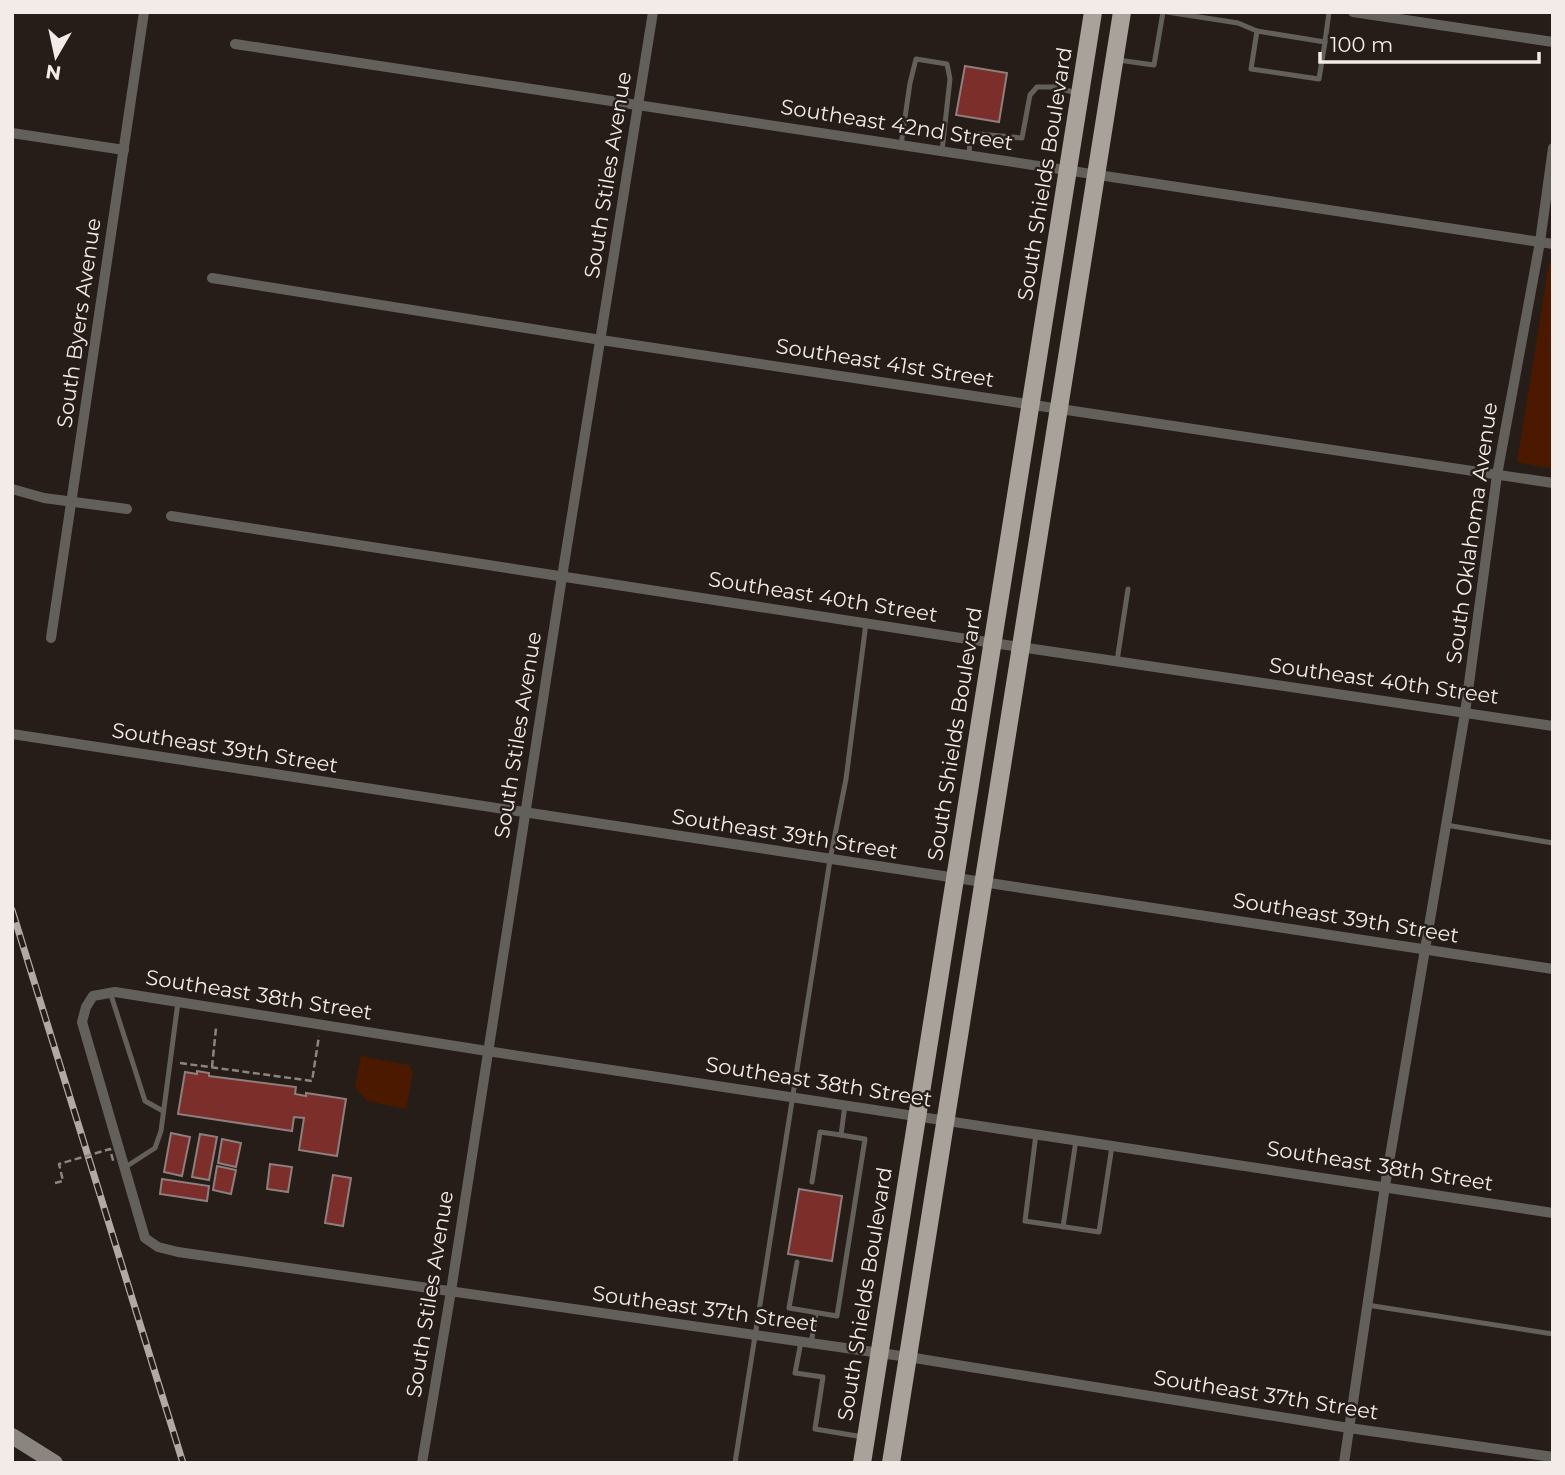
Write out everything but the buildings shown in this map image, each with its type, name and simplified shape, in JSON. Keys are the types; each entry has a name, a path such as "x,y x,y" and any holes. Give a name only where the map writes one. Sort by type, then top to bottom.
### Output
{"main road":[{"name":"South Shields Boulevard","path":"862,1463 1093,12"},
{"path":"891,1463 1122,12"}],"street":[{"name":"South Byers Avenue","path":"51,638 144,12"},
{"name":"South Stiles Avenue","path":"422,1463 653,12"},
{"path":"1353,12 1553,42"},
{"name":"Southeast 42nd Street","path":"235,44 1553,244"},
{"path":"12,134 124,150"},
{"name":"South Oklahoma Avenue","path":"1344,1463 1385,1186 1465,713 1497,475 1540,242 1553,148"},
{"name":"Southeast 41st Street","path":"212,278 601,340 1553,483"},
{"path":"12,489 44,498 127,509"},
{"name":"Southeast 40th Street","path":"171,516 866,624 1553,726"},
{"name":"Southeast 39th Street","path":"12,734 1553,969"},
{"path":"110,992 93,996 86,1007 82,1022 120,1165"},
{"name":"Southeast 38th Street","path":"110,992 1553,1213"},
{"name":"Southeast 37th Street","path":"120,1165 145,1238 158,1247 178,1252 908,1357 1349,1428 1553,1457"},
{"path":"12,1436 55,1463"}],"lane":[{"path":"1114,60 1154,65 1165,12 1238,23 1257,32 1325,42"},
{"path":"1257,32 1251,69 1319,79 1329,12"},
{"path":"901,145 916,59 947,64 950,79 942,151"},
{"path":"969,155 970,141 979,134 1022,138 1030,95 1037,86 1054,87 1080,94"},
{"path":"1117,661 1128,589"},
{"path":"735,1463 830,860 846,779 866,624"},
{"path":"1446,825 1553,842"},
{"path":"110,992 145,1101 163,1111"},
{"path":"120,1165 155,1148 163,1111 178,1002"},
{"path":"841,1135 845,1105"},
{"path":"797,1262 789,1308 837,1316 865,1139 820,1132 812,1182"},
{"path":"1036,1134 1025,1221 1063,1227 1099,1232 1112,1145"},
{"path":"1063,1227 1076,1140"},
{"path":"1367,1305 1553,1334"},
{"path":"816,1313 795,1373 823,1377 815,1429 866,1437"}],"path":[{"path":"212,1067 216,1028"},
{"path":"177,1063 312,1081 319,1036"},
{"path":"55,1183 63,1181 59,1164 110,1149 120,1165"}],"shaded area":[{"path":"1553,261 1553,469 1517,462 1549,264"},
{"path":"361,1056 409,1065 413,1072 406,1109 367,1101 355,1087"}],"railway":[{"path":"12,910 183,1463"}]}
